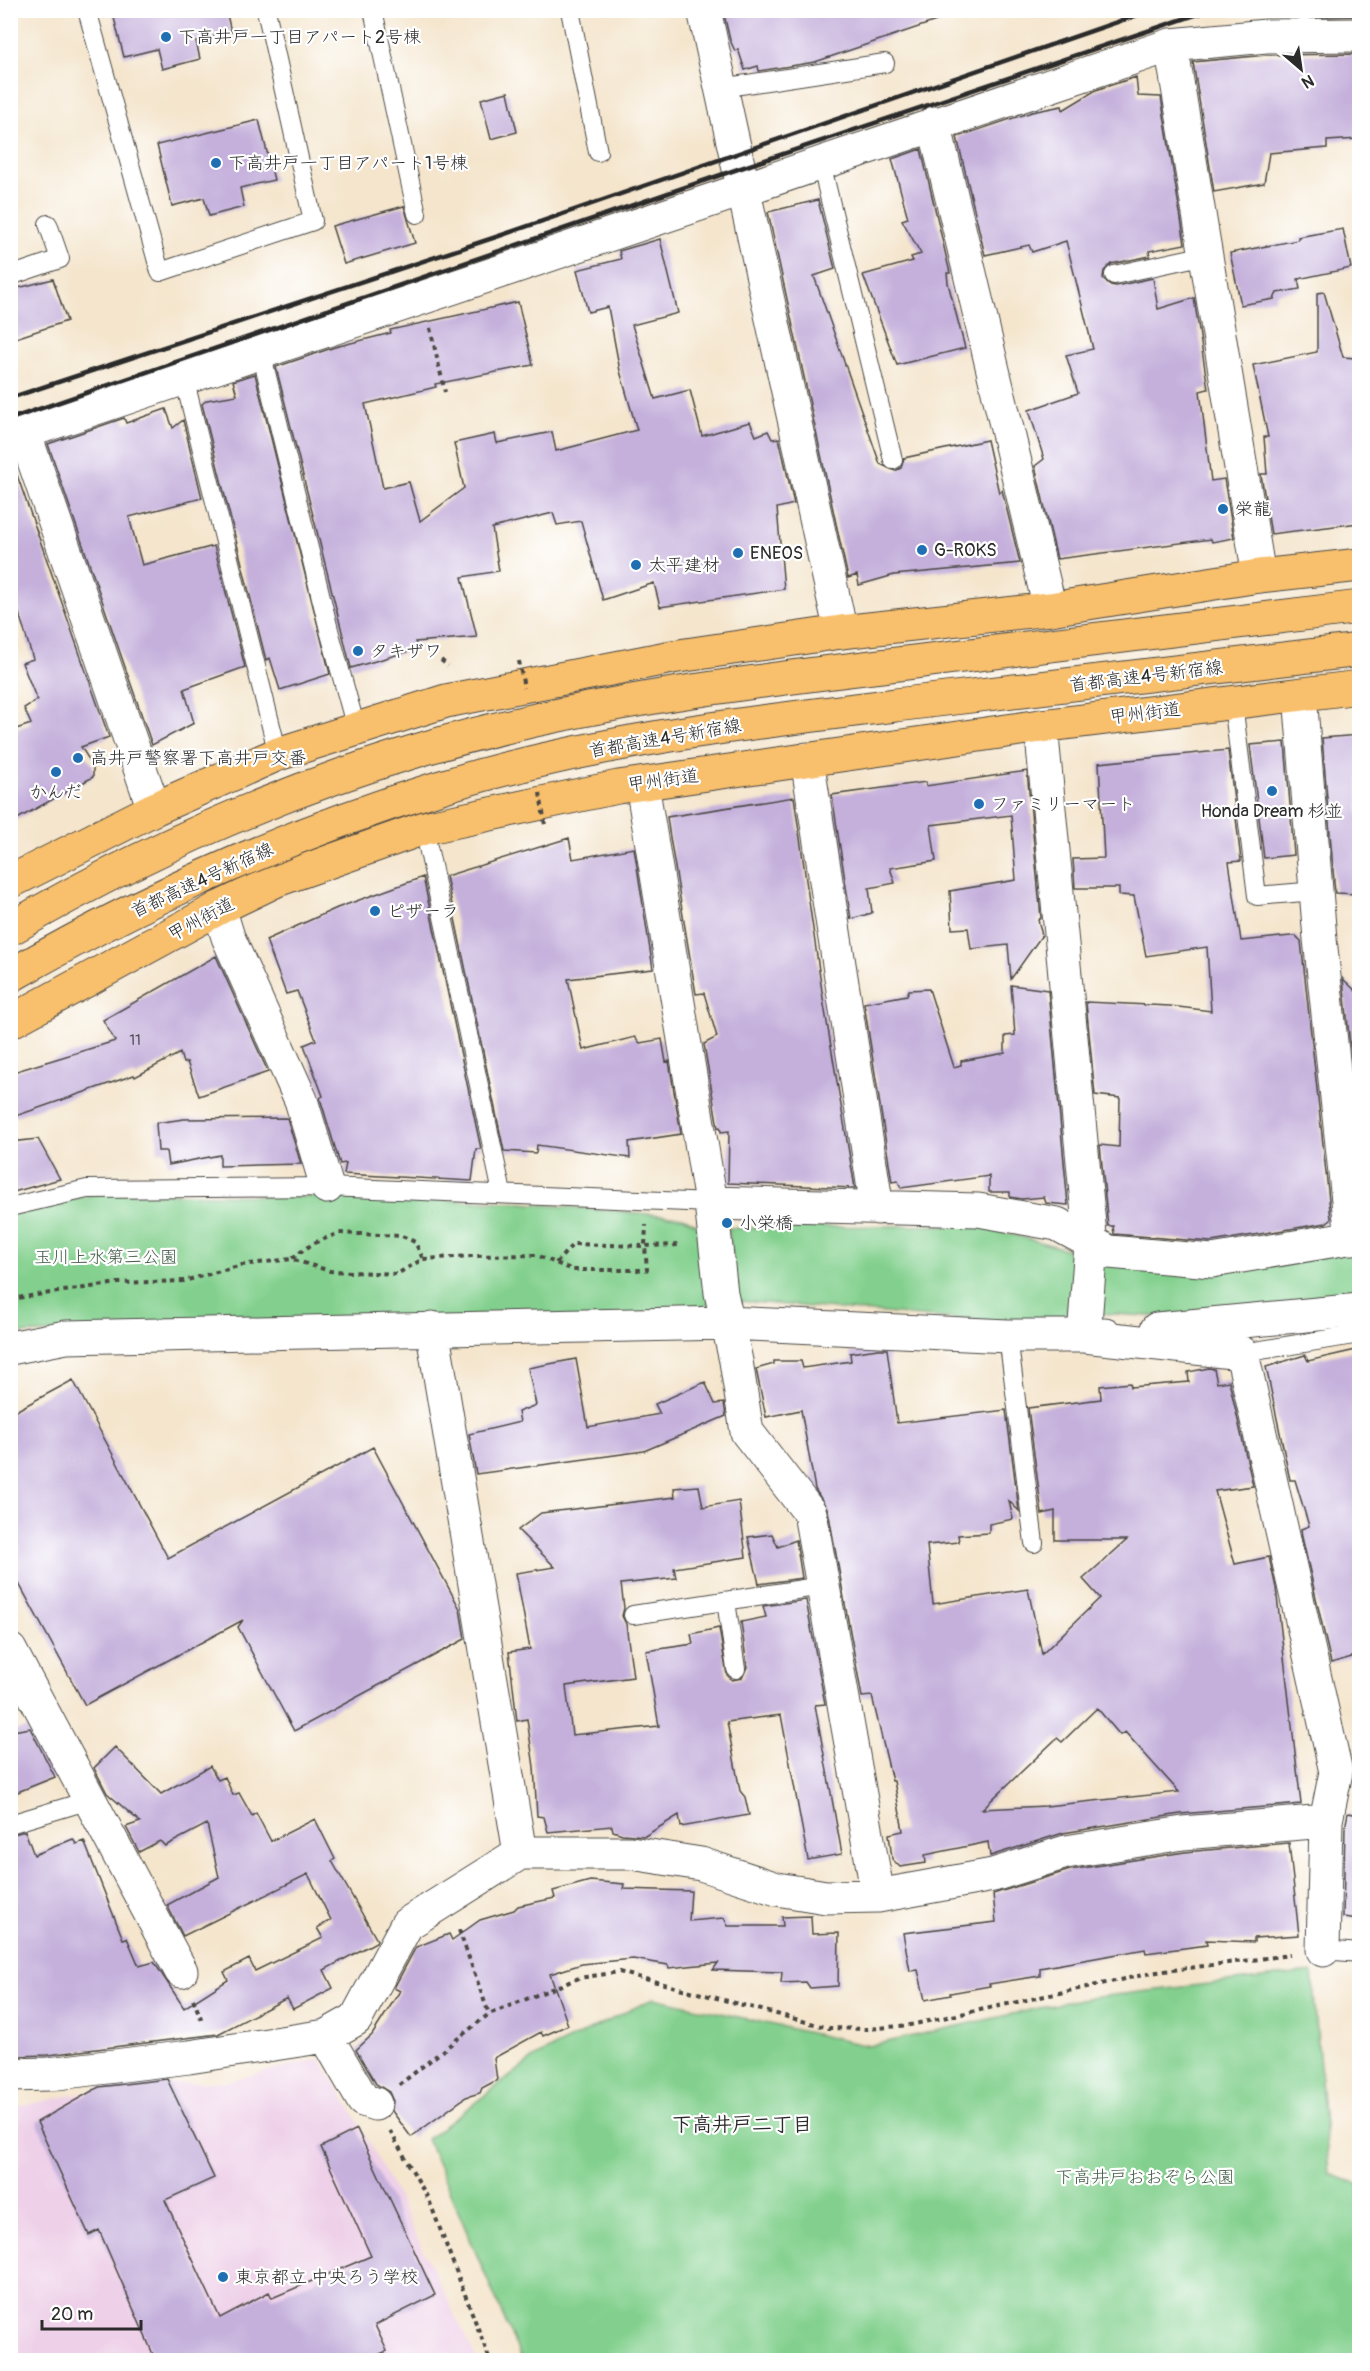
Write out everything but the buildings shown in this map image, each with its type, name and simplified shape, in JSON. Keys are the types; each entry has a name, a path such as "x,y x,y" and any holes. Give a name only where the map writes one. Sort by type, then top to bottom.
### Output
{"highway":[{"path":"10,882 154,809 278,754 446,701 672,657 841,632 1050,609 1259,576 1359,565"},
{"path":"10,929 172,844 303,789 430,747 569,712 732,684 1359,608"},
{"name":"首都高速4号新宿線","path":"10,976 188,883 316,829 444,786 578,753 745,723 1359,650"},
{"name":"甲州街道","path":"10,1022 219,908 278,880 424,828 642,784 807,759 1041,726 1359,687"}],"street":[{"path":"704,10 841,632"},
{"path":"154,809 17,435 743,191 934,123 1171,45 1266,36 1359,35"},
{"path":"1171,45 1259,576"},
{"path":"934,123 1050,609"},
{"path":"711,1203 978,1210 1057,1224 1091,1245 1109,1252 1212,1261 1355,1237 1316,891 1300,695"},
{"path":"1041,726 1091,1245 1084,1336"},
{"path":"807,759 877,1208"},
{"path":"642,784 711,1203 721,1293 747,1432 810,1513 878,1896"},
{"path":"219,908 228,937 301,1100 327,1186"},
{"path":"10,1348 66,1337 728,1323 1008,1336 1084,1336 1359,1310"},
{"path":"432,1328 520,1853"},
{"path":"1084,1336 1242,1353 1348,1768 1326,1821 1323,1950"},
{"path":"10,1650 180,1971"},
{"path":"10,2075 49,2074 216,2053 326,2036 356,2019 407,1924 447,1896 520,1853 631,1853 701,1864 777,1888 826,1897 878,1896 993,1875 1066,1852 1184,1833 1326,1821"},
{"path":"326,2036 363,2100 375,2104"}],"lane":[{"path":"87,10 160,272 313,220 266,10"},
{"path":"373,10 417,214"},
{"path":"570,10 598,152"},
{"path":"721,88 885,63"},
{"path":"821,163 893,460"},
{"path":"10,276 60,260 48,224"},
{"path":"1114,275 1206,255"},
{"path":"261,352 329,630 356,728"},
{"path":"184,378 278,754"},
{"path":"1233,703 1257,896 1316,891"},
{"path":"424,828 502,1193"},
{"path":"10,1208 87,1189 327,1186 711,1203"},
{"path":"1242,1353 1359,1334"},
{"path":"1008,1336 1034,1543"},
{"path":"633,1615 822,1586"},
{"path":"726,1601 736,1668"},
{"path":"10,1824 90,1800"},
{"path":"1323,1950 1359,1953"}],"path":[{"path":"423,297 445,392"},
{"path":"10,1299 118,1283 184,1281 242,1265 291,1259 330,1271 397,1274 423,1258 536,1256 573,1270 647,1270 646,1232"},
{"path":"291,1259 314,1243 339,1233 402,1236 415,1242 423,1258"},
{"path":"556,1263 573,1244 681,1245"},
{"path":"447,1896 489,2014"},
{"path":"490,2361 429,2200 375,2104 489,2014 579,1978 619,1972 830,2028 868,2029 910,2025 1157,1972 1323,1950"},
{"path":"180,1971 216,2053"}],"shaded area":[{"name":"東京都立 中央ろう学校","path":"320,2059 353,2112 396,2194 477,2360 11,2360 11,2108 102,2089 228,2081"}],"green space":[{"name":"玉川上水第三公園","path":"104,1192 511,1202 683,1217 702,1227 711,1302 689,1317 11,1334 11,1213"},
{"path":"976,1225 1077,1252 1065,1328 739,1301 728,1228"},
{"path":"1359,1249 1359,1304 1199,1319 1096,1313 1101,1263"},
{"name":"下高井戸おおぞら公園","path":"1312,1972 1329,2174 1359,2184 1359,2360 522,2360 427,2139 537,2056 654,1998 868,2046 1080,1999"}],"railway":[{"path":"10,398 499,236 1152,10"},
{"path":"10,419 1210,10"}],"place":[{"name":"下高井戸一丁目アパート2号棟","path":"166,37"},
{"name":"下高井戸一丁目アパート1号棟","path":"216,163"},
{"name":"栄龍","path":"1223,509"},
{"name":"G-ROKS","path":"922,550"},
{"name":"ENEOS","path":"738,553"},
{"name":"太平建材","path":"636,565"},
{"name":"タキザワ","path":"358,651"},
{"name":"高井戸警察署下高井戸交番","path":"78,758"},
{"name":"かんだ","path":"56,772"},
{"name":"Honda Dream 杉並","path":"1272,791"},
{"name":"ファミリーマート","path":"979,804"},
{"name":"ピザーラ","path":"375,911"},
{"name":"小栄橋","path":"727,1223"},
{"name":"東京都立 中央ろう学校","path":"223,2277"}],"district":[{"name":"下高井戸二丁目","path":"742,2124"}]}
